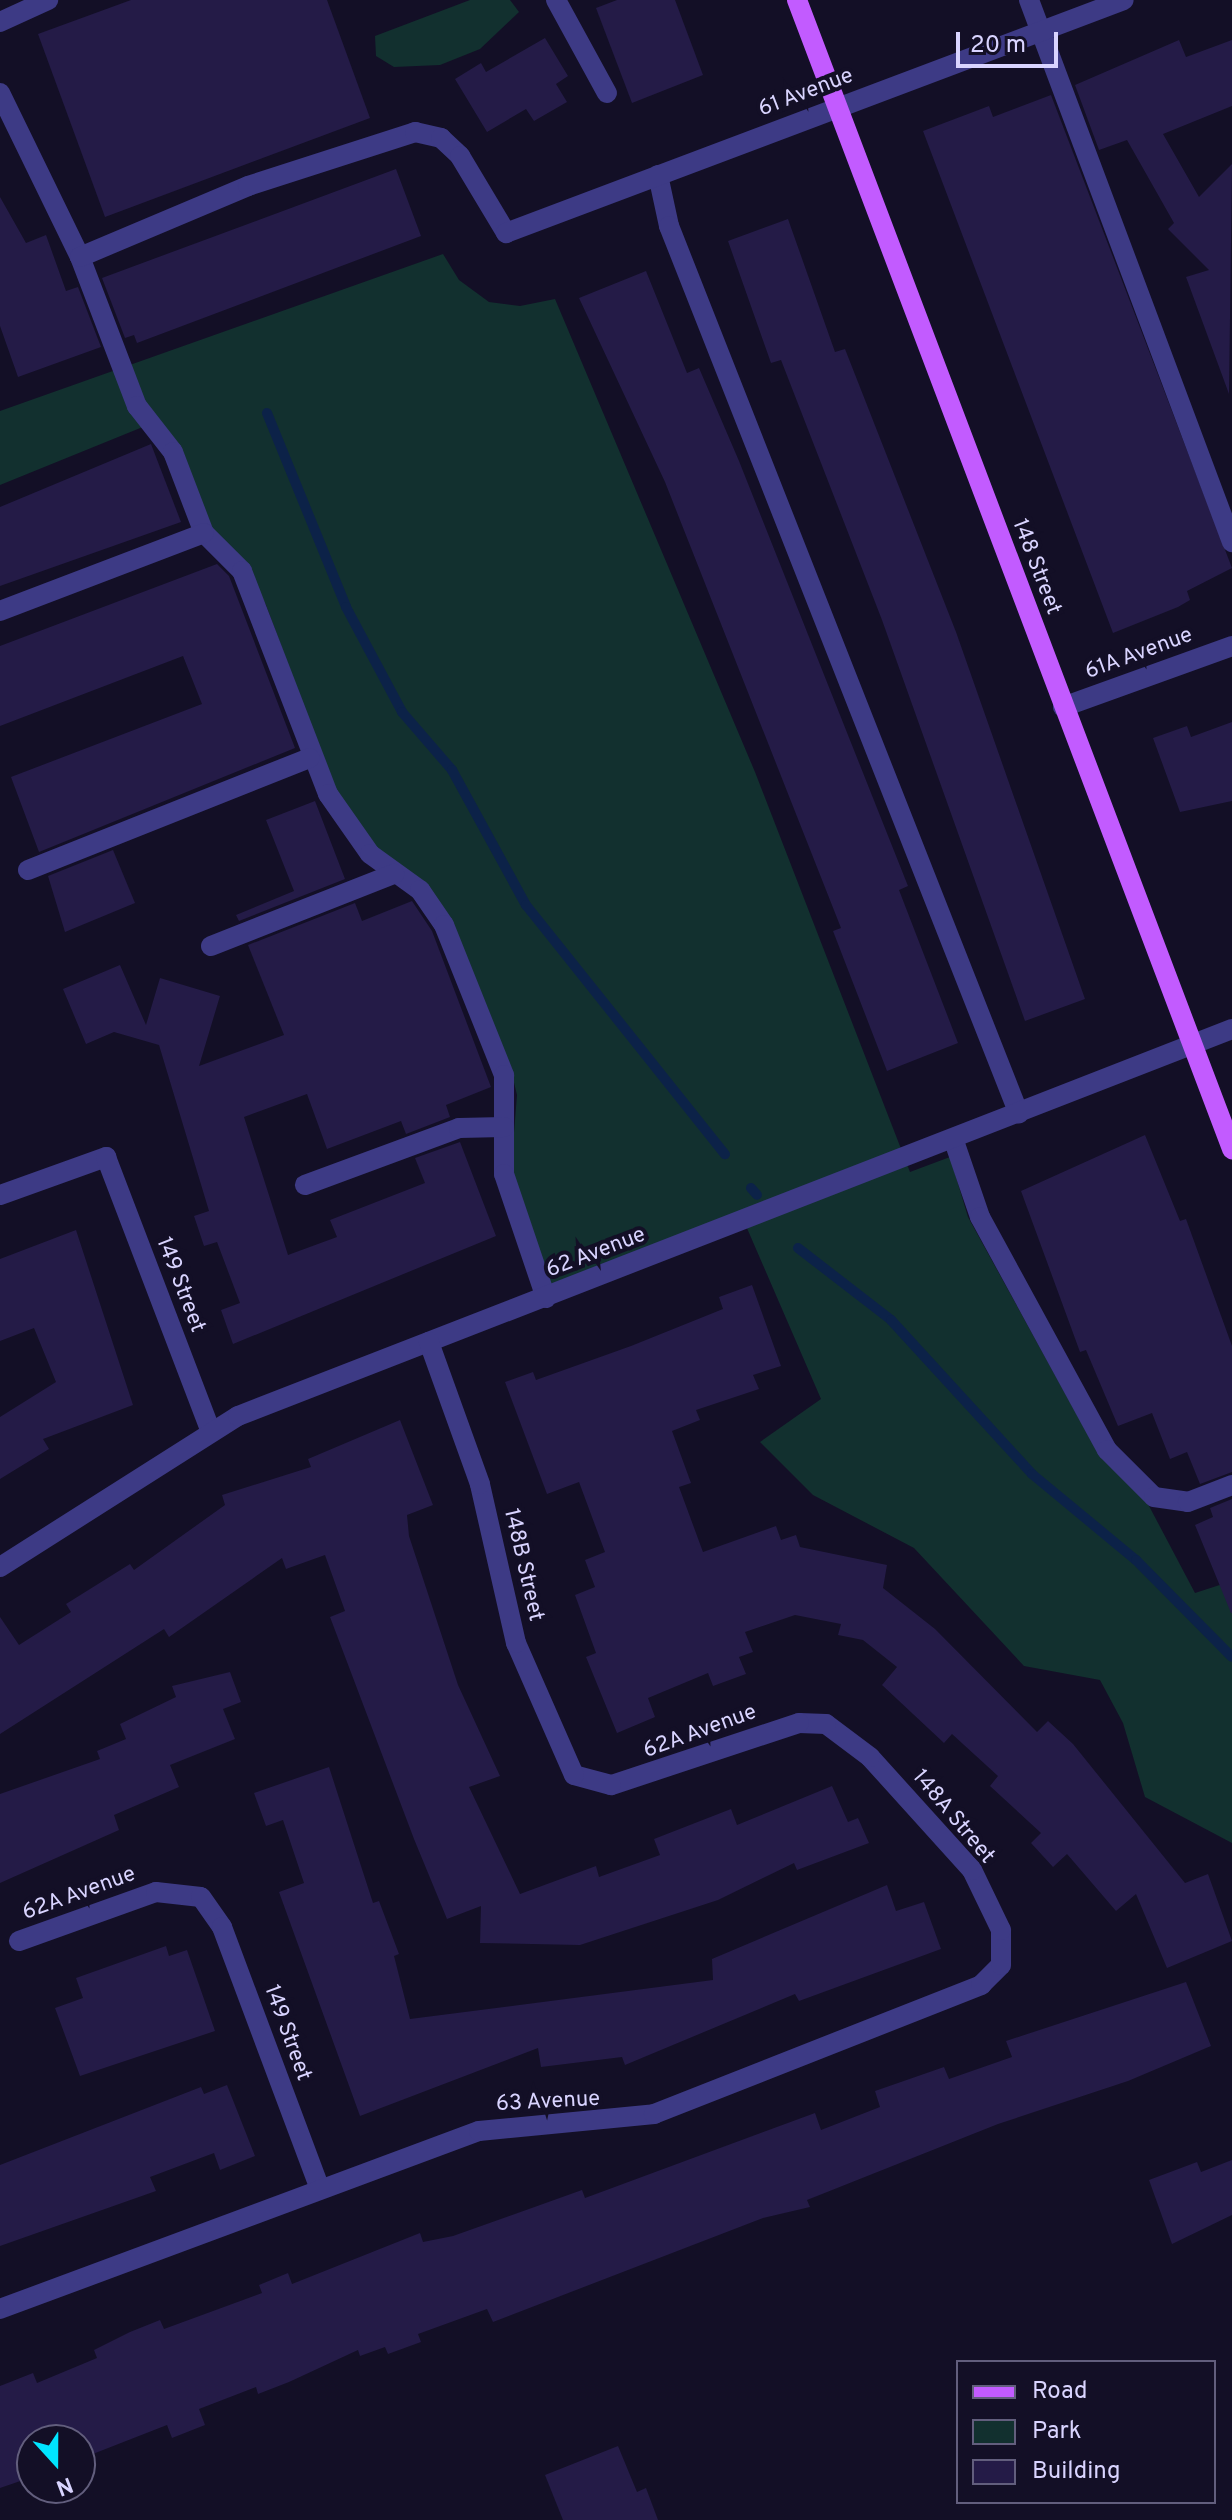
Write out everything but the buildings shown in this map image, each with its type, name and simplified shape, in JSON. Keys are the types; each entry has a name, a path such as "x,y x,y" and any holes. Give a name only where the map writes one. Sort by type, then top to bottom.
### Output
{"main road":[{"name":"148 Street","path":"797,0 1232,1149"}],"street":[{"path":"0,22 48,0"},
{"path":"556,0 607,93"},
{"path":"1029,0 1232,542"},
{"name":"61 Avenue","path":"80,257 248,186 415,132 441,138 460,156 506,233 1124,0"},
{"path":"0,93 80,257 137,406 173,452 204,533 242,571 310,758 351,830 394,874 420,890 444,925 504,1075 504,1174 546,1298"},
{"path":"658,175 669,226 1019,1114"},
{"path":"0,611 204,533"},
{"name":"61A Avenue","path":"1063,707 1232,646"},
{"path":"28,870 310,758"},
{"path":"211,946 394,874"},
{"name":"62 Avenue","path":"0,1567 210,1429 954,1141 1232,1029"},
{"path":"305,1185 459,1128 504,1127"},
{"path":"954,1141 980,1217 1107,1450 1154,1497 1188,1502 1232,1485"},
{"name":"149 Street","path":"0,1195 106,1157 210,1429"},
{"name":"148B Street","path":"429,1342 480,1484 516,1643 574,1775 590,1785"},
{"name":"62A Avenue","path":"590,1785 637,1779 799,1723 826,1724"},
{"name":"148A Street","path":"826,1724 870,1757 972,1870 1001,1930 1001,1965"},
{"name":"62A Avenue","path":"19,1941 156,1892 201,1897"},
{"name":"149 Street","path":"201,1897 222,1927 320,2189"},
{"name":"63 Avenue","path":"0,2309 479,2131 654,2114 981,1985 1001,1965"}],"green space":[{"path":"470,0 510,0 519,12 480,49 440,65 394,67 376,56 375,36"},
{"path":"443,254 459,280 489,302 520,306 555,299 755,772 910,1172 950,1157 968,1217 1099,1455 1148,1504 1195,1593 1232,1581 1232,1843 1145,1797 1123,1723 1100,1680 1024,1666 914,1548 813,1495 760,1442 821,1399 740,1212 550,1288 511,1170 517,1095 511,1070 450,923 373,846 335,790 266,605 247,567 211,527 160,420 0,485 0,411"}],"waterway":[{"path":"267,413 346,607 402,712 452,770 526,905 725,1154"},
{"path":"751,1188 757,1195"},
{"path":"798,1248 891,1320 1032,1474 1136,1560 1232,1657"}]}
